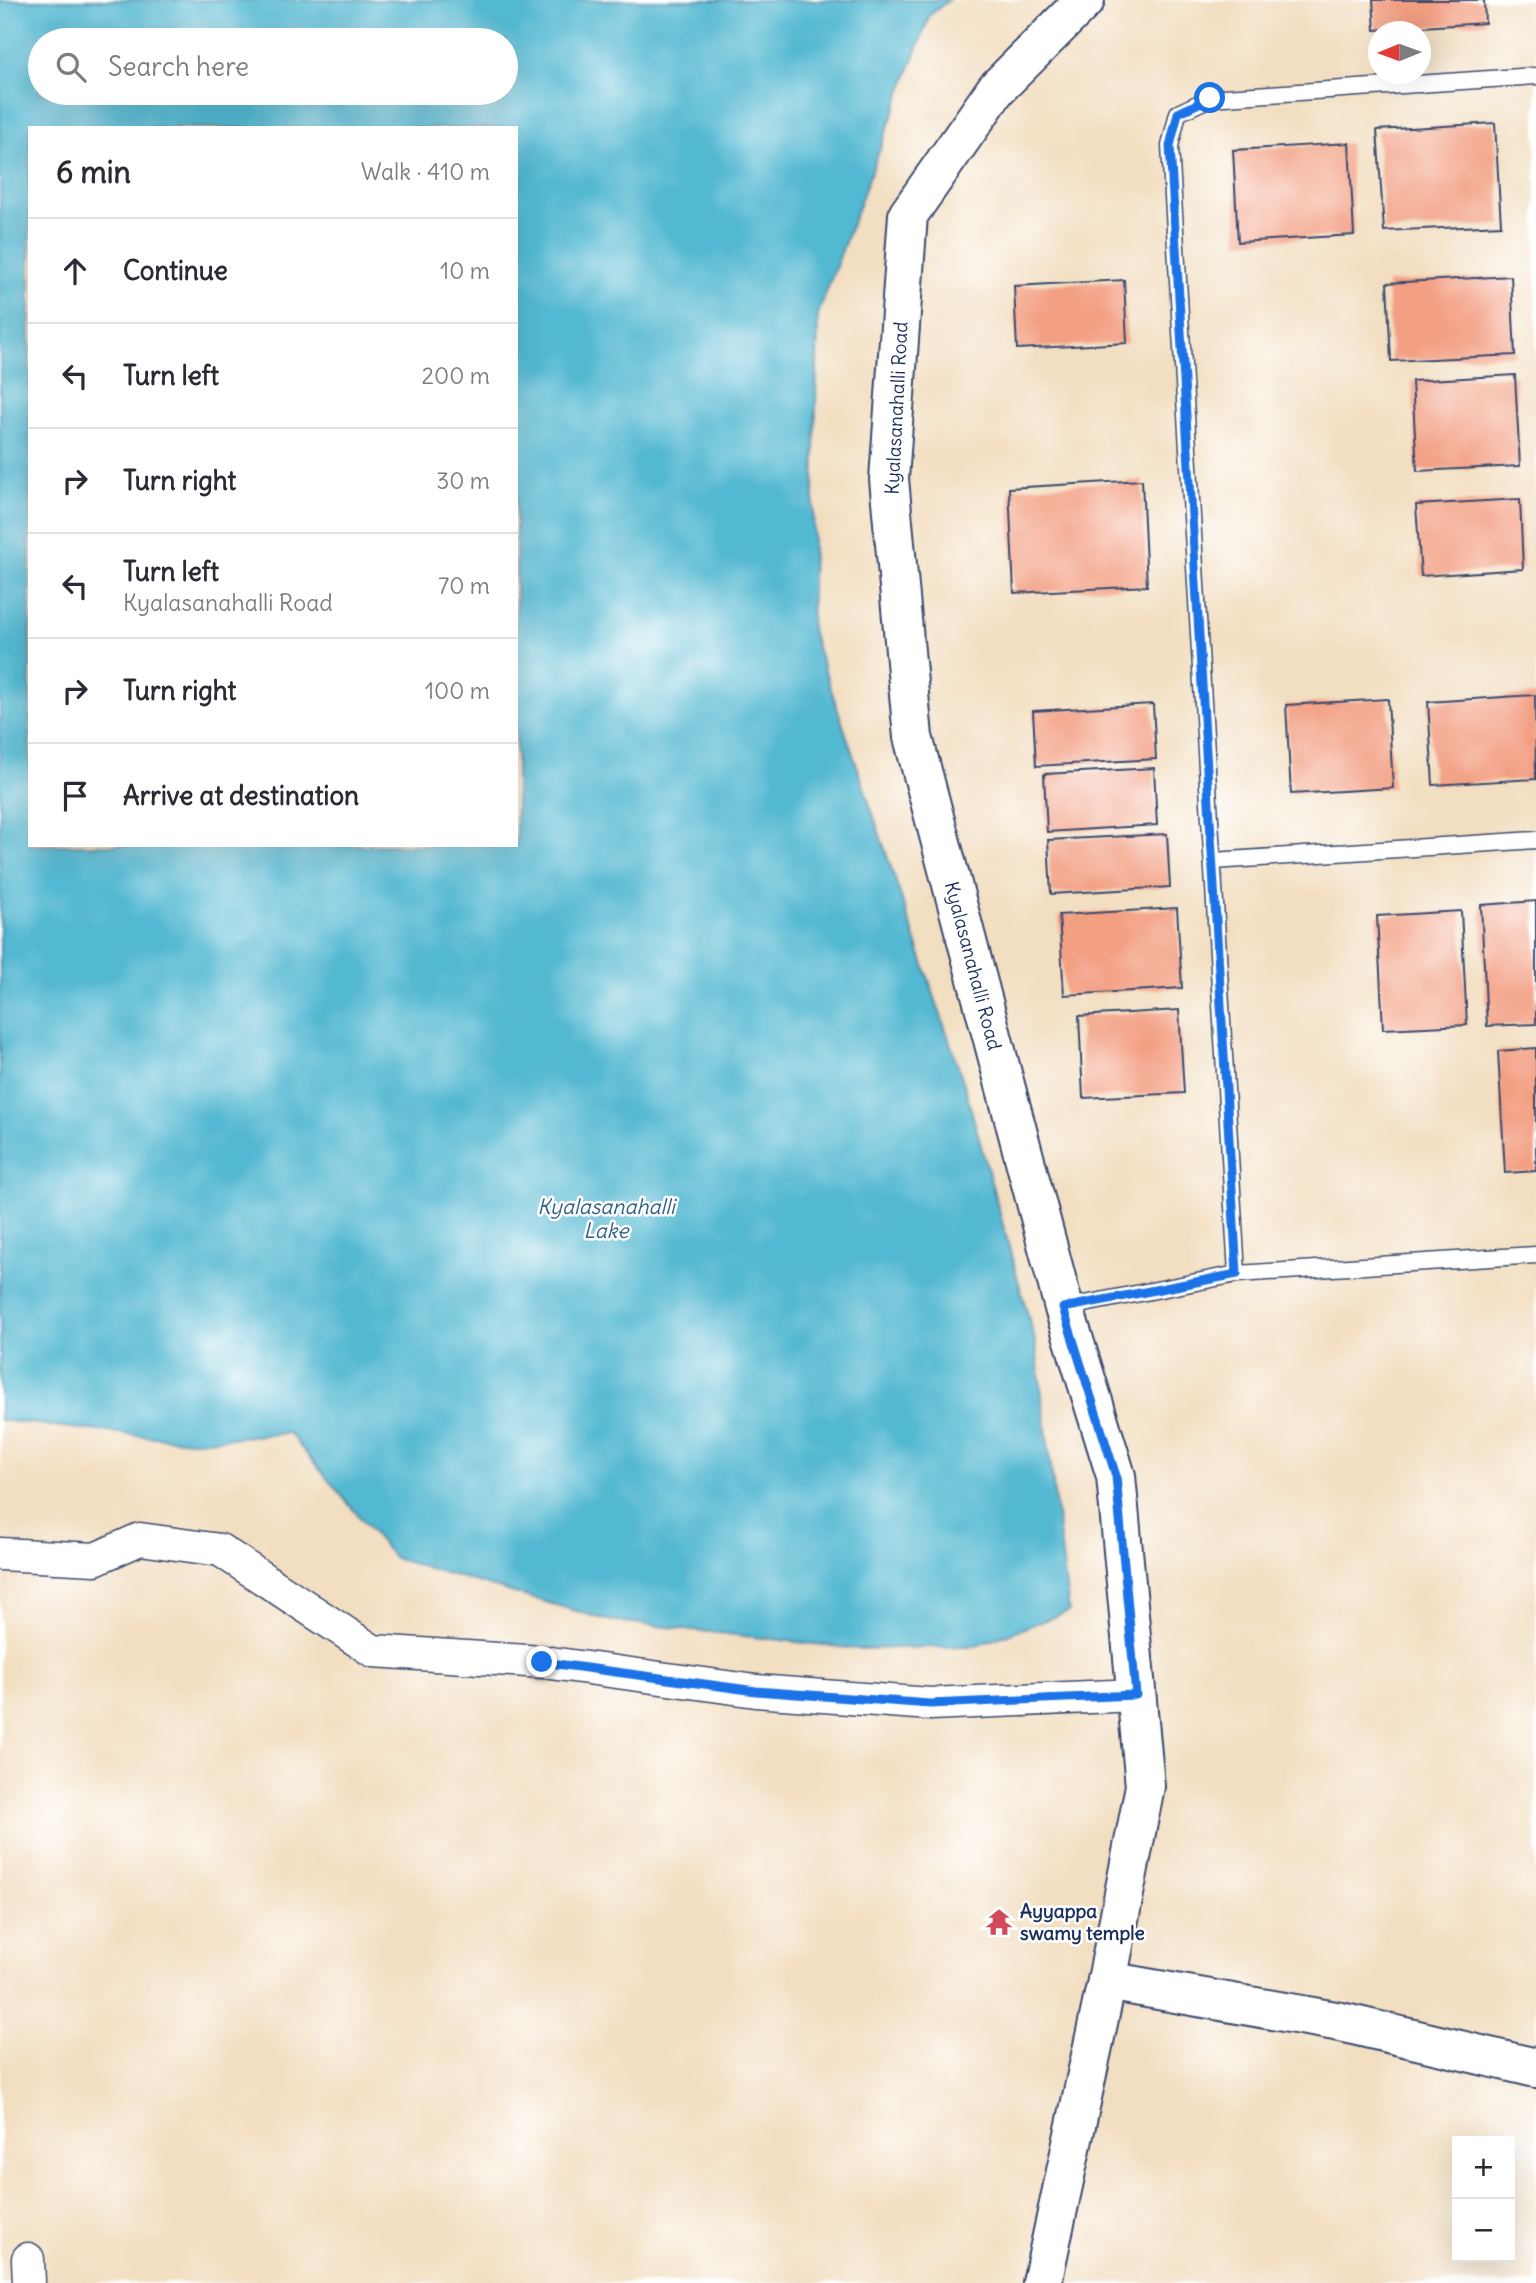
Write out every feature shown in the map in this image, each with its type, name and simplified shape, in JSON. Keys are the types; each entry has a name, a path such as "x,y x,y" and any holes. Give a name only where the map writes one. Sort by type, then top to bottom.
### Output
{"street":[{"name":"Kyalasanahalli Road","path":"1042,2283 1107,1981 1145,1786 1116,1476 1063,1308 913,737 889,479 908,215 996,89 1085,0"},
{"path":"0,1554 95,1559 140,1539 220,1550 373,1651 542,1662 756,1691 930,1704 1136,1695"},
{"path":"1107,1981 1341,2022 1536,2068"}],"lane":[{"path":"1237,1274 1170,146 1178,113 1210,98 1536,76"},
{"path":"1213,861 1536,840"},
{"path":"1063,1308 1237,1274 1536,1255"}],"water":[{"name":"Kyalasanahalli Lake","path":"0,0 949,0 930,15 818,314 811,630 964,1084 1035,1341 1069,1611 976,1646 857,1649 607,1620 394,1558 289,1433 191,1441 0,1420"}],"building":[{"path":"1373,0 1484,0 1485,23 1431,26 1431,21 1374,21"},
{"path":"1495,123 1501,225 1384,231 1377,130"},
{"path":"1349,143 1354,235 1238,242 1233,150"},
{"path":"1511,276 1515,355 1391,361 1387,283"},
{"path":"1124,280 1127,343 1017,349 1014,286"},
{"path":"1515,375 1520,466 1417,471 1412,381"},
{"path":"1142,480 1147,586 1014,593 1009,488"},
{"path":"1520,499 1523,569 1421,576 1416,505"},
{"path":"1535,695 1536,779 1433,785 1428,702"},
{"path":"1388,699 1393,788 1291,794 1286,705"},
{"path":"1153,704 1156,759 1036,766 1033,711"},
{"path":"1154,768 1157,825 1047,832 1044,774"},
{"path":"1167,834 1170,887 1051,894 1048,840"},
{"path":"1536,901 1536,1024 1487,1026 1481,905"},
{"path":"1177,908 1182,988 1064,995 1059,915"},
{"path":"1461,911 1467,1025 1383,1029 1377,916"},
{"path":"1179,1010 1184,1093 1083,1098 1079,1016"},
{"path":"1536,1048 1536,1171 1505,1173 1498,1051"}],"place":[{"name":"Ayyappa swamy temple","path":"999,1922"}],"route":[{"path":"542,1662 756,1691 930,1704 1136,1695 1116,1476 1063,1308 1237,1274 1170,146 1178,113 1210,98"}]}
